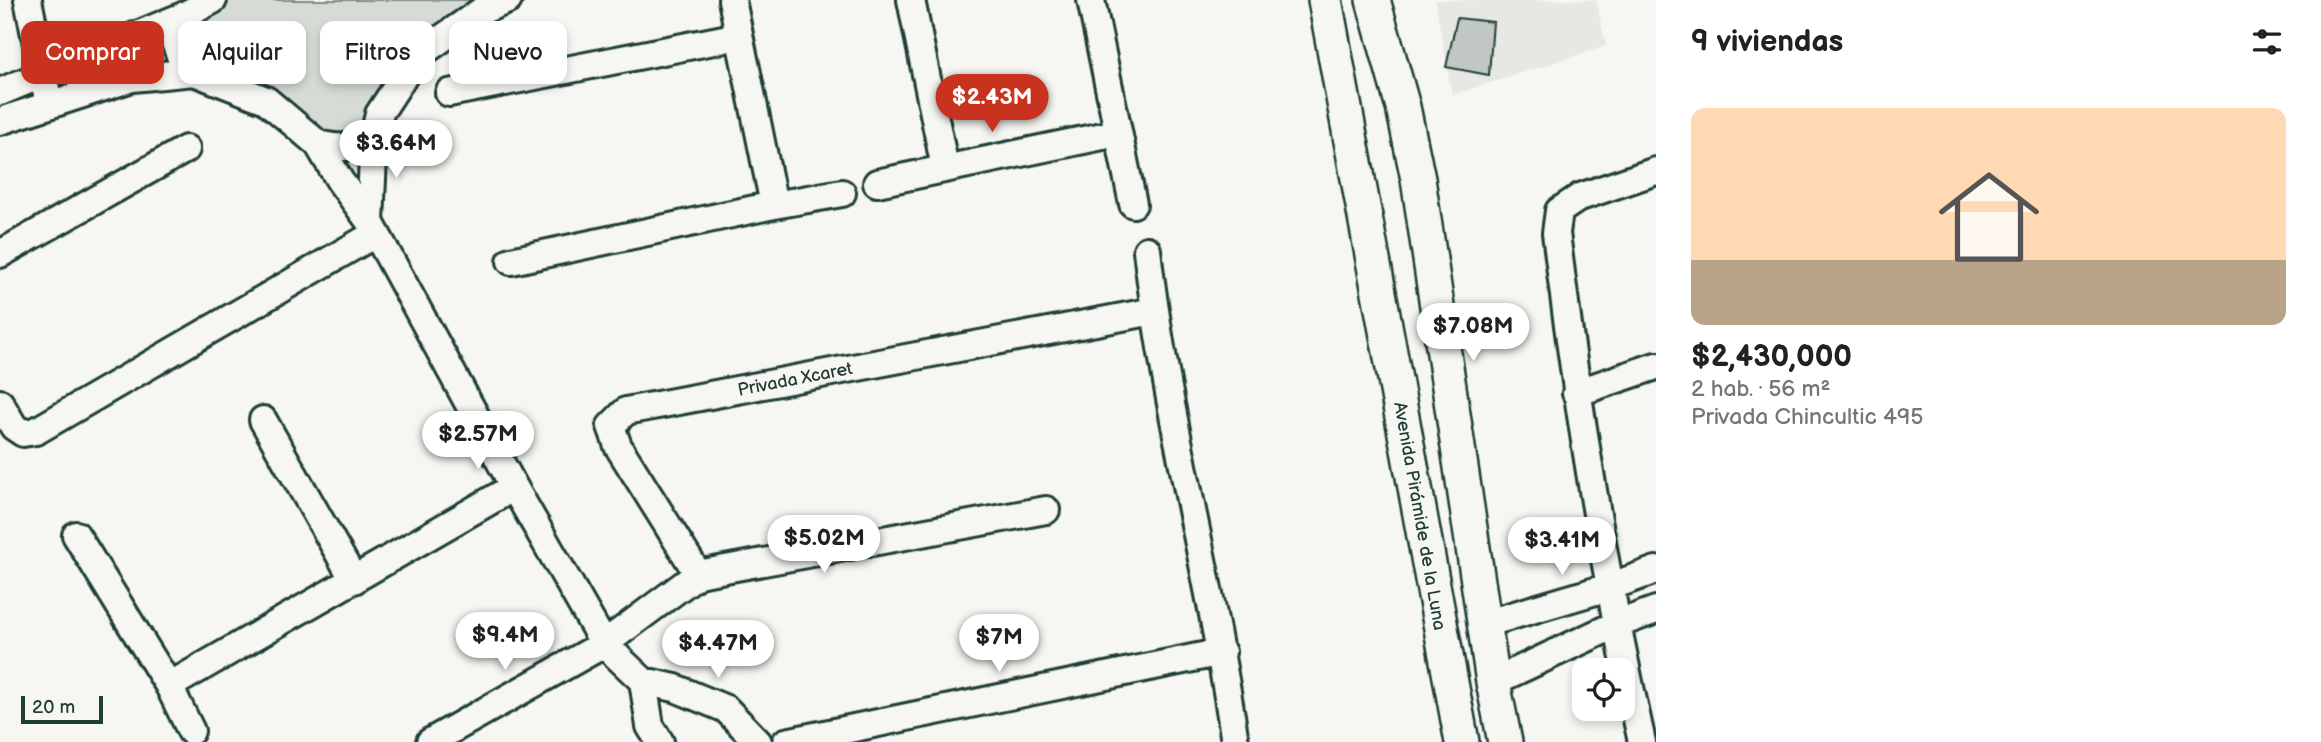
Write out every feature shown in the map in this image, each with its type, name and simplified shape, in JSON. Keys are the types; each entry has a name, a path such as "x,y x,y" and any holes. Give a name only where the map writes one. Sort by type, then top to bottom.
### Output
{"street":[{"path":"28,0 32,21"},
{"path":"164,24 211,0"},
{"path":"373,228 374,136 379,114 417,56 483,10 508,0"},
{"path":"732,0 774,205"},
{"path":"911,0 944,168"},
{"path":"1091,0 1132,204"},
{"name":"Avenida Pirámide de la Luna","path":"1325,0 1462,742"},
{"path":"1373,0 1403,107 1418,179 1484,624 1505,742"},
{"path":"181,21 183,16"},
{"path":"178,32 175,42 178,54"},
{"path":"449,93 739,36"},
{"path":"0,121 132,78 178,74"},
{"path":"0,92 22,84"},
{"path":"43,84 50,104"},
{"path":"225,84 266,100 318,144 373,228 514,487 604,644 643,681 675,688 726,709 758,742"},
{"path":"877,183 1117,134"},
{"path":"318,144 340,150 357,146 374,136"},
{"path":"0,254 186,149"},
{"path":"1642,742 1615,625 1576,393 1556,233 1559,211 1580,197 1656,171"},
{"path":"511,261 774,205 842,194"},
{"path":"0,402 14,427 23,433 36,431 373,228"},
{"path":"1147,250 1154,311 1222,652 1236,742"},
{"name":"Privada Xcaret","path":"698,574 618,446 611,426 626,411 1154,311"},
{"path":"1576,393 1656,366"},
{"path":"263,420 354,580"},
{"path":"169,686 514,487"},
{"path":"430,742 604,644 698,574 1046,510"},
{"path":"76,535 169,686 191,731"},
{"path":"1484,624 1609,587 1656,570"},
{"path":"1493,682 1615,625 1656,610"},
{"path":"786,742 1222,652"},
{"path":"643,681 650,726 660,742"}],"shaded area":[{"path":"213,0 508,0 474,21 449,21 449,36 435,45 435,21 320,21 320,84 399,84 379,114 339,150 216,84 306,84 306,21 184,21 183,16"},
{"path":"1435,0 1596,0 1606,46 1452,95"}],"building":[{"path":"1457,18 1493,22 1489,75 1446,67"}]}
